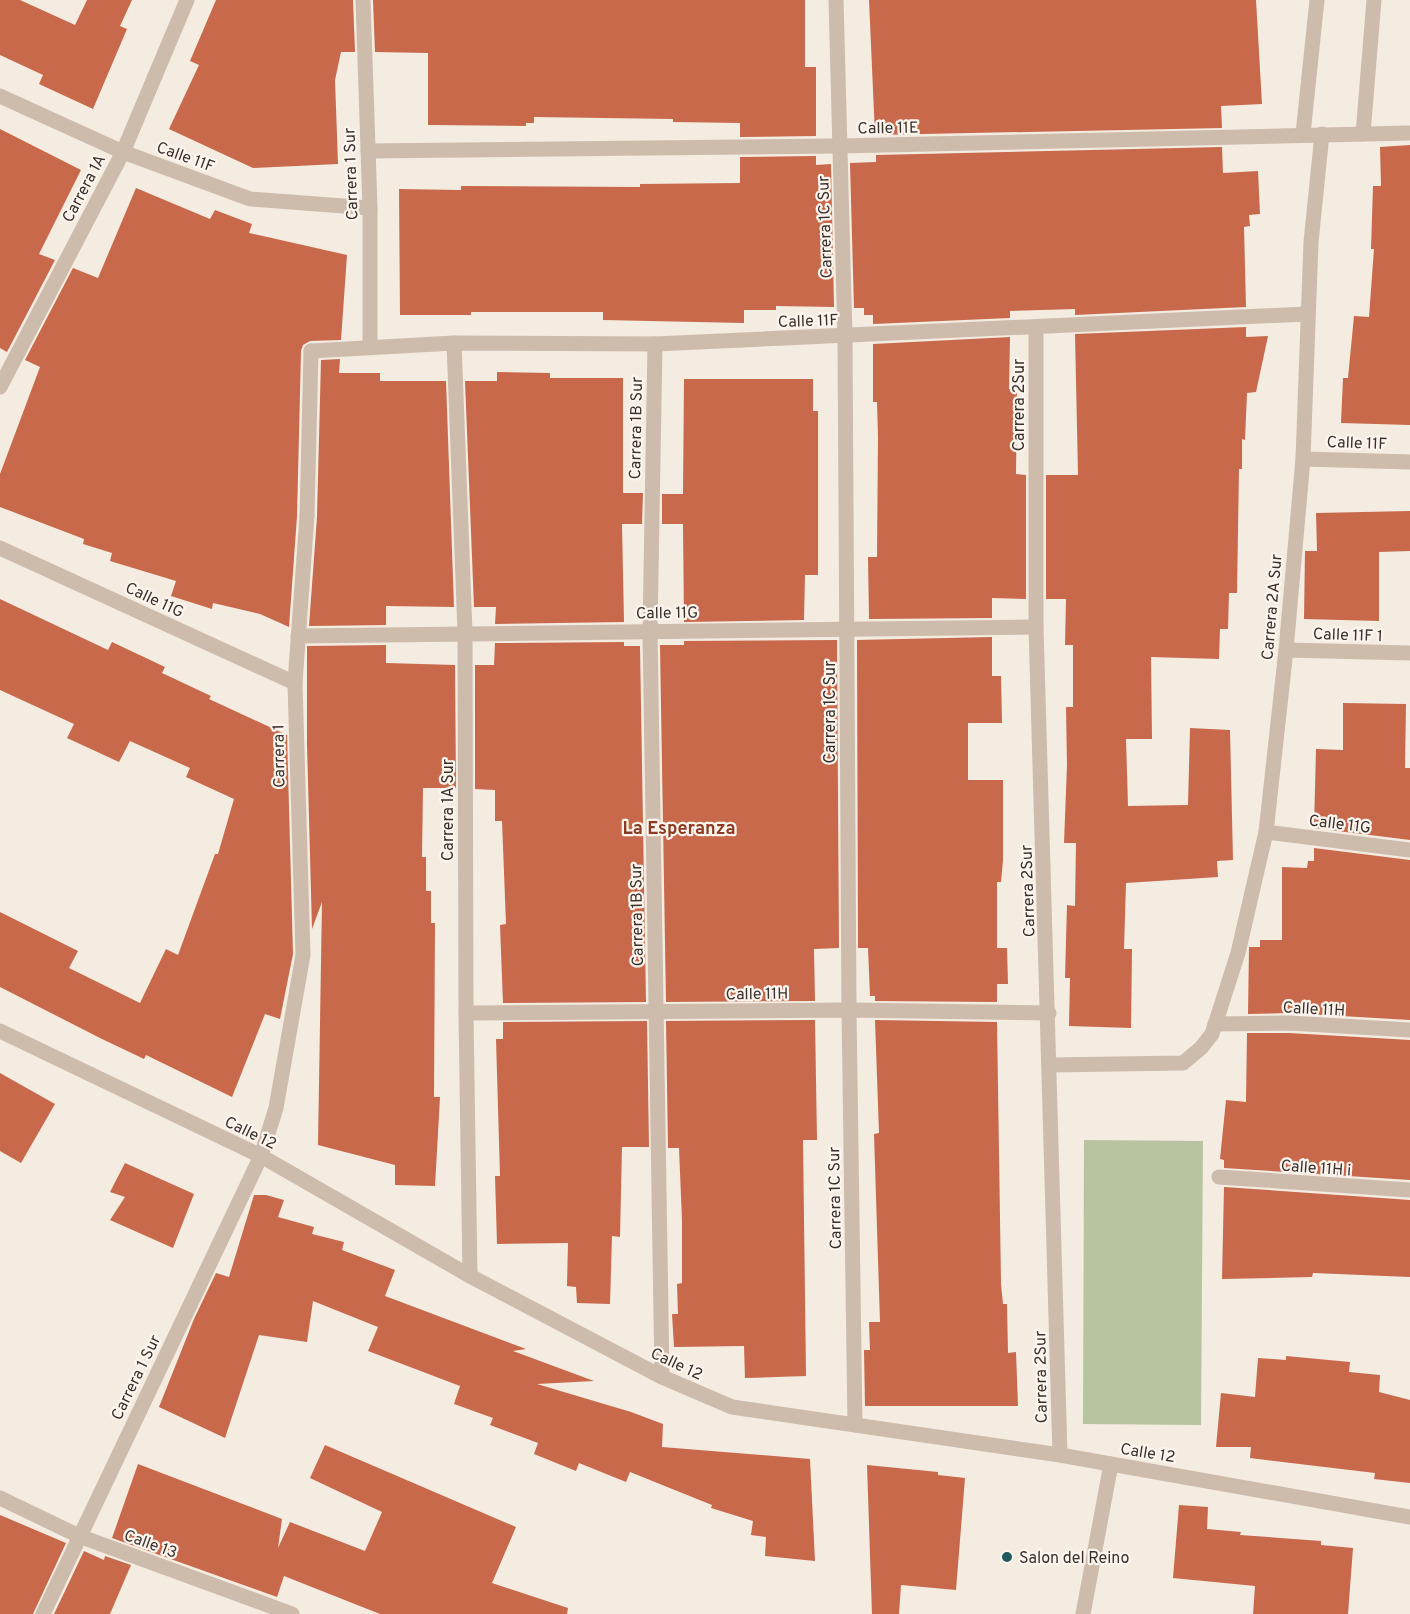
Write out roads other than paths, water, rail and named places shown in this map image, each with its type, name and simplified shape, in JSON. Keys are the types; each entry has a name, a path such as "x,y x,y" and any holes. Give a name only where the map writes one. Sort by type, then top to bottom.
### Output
{"street":[{"name":"Carrera 1A","path":"0,387 123,152 187,0"},
{"name":"Carrera 1 Sur","path":"363,0 370,208 370,347"},
{"name":"Carrera 1C Sur","path":"836,0 846,337 849,1010 855,1425"},
{"path":"1304,134 1317,0"},
{"path":"1363,134 1374,0"},
{"name":"Calle 11F","path":"0,96 123,152 250,199 370,208"},
{"name":"Calle 11E","path":"368,151 839,146 1410,133"},
{"name":"Carrera 2A Sur","path":"1050,1065 1183,1063 1201,1048 1215,1024 1238,953 1266,832 1286,650 1303,459 1307,314 1322,134"},
{"name":"Calle 11F","path":"311,351 454,343 655,344 846,337 1307,314"},
{"name":"Carrera 2Sur","path":"1036,327 1036,627 1049,1013 1060,1455"},
{"name":"Carrera 1A Sur","path":"454,343 465,632 466,1012 470,1276"},
{"name":"Carrera 1B Sur","path":"655,344 650,631 662,1377"},
{"name":"Carrera 1","path":"261,1156 276,1108 303,954 295,683 307,516 311,351"},
{"name":"Calle 11F","path":"1303,459 1410,462"},
{"name":"Calle 11G","path":"0,548 295,683"},
{"name":"Calle 11G","path":"298,636 465,632 1036,627"},
{"name":"Calle 11F 1","path":"1286,650 1410,653"},
{"name":"Calle 11G","path":"1266,832 1410,850"},
{"name":"Calle 11H","path":"466,1012 849,1010 1049,1013"},
{"name":"Calle 11H","path":"1215,1024 1289,1023 1410,1030"},
{"name":"Calle 12","path":"0,1031 261,1156 470,1276 662,1377 732,1407 1060,1455 1410,1517"},
{"name":"Carrera 1 Sur","path":"43,1614 261,1156"},
{"name":"Calle 11H i","path":"1219,1178 1410,1190"},
{"path":"1083,1614 1111,1464"},
{"name":"Calle 13","path":"0,1498 79,1536 292,1614"}],"place":[{"name":"Salon del Reino","path":"1007,1557"}],"district":[{"name":"La Esperanza","path":"679,828"}]}
